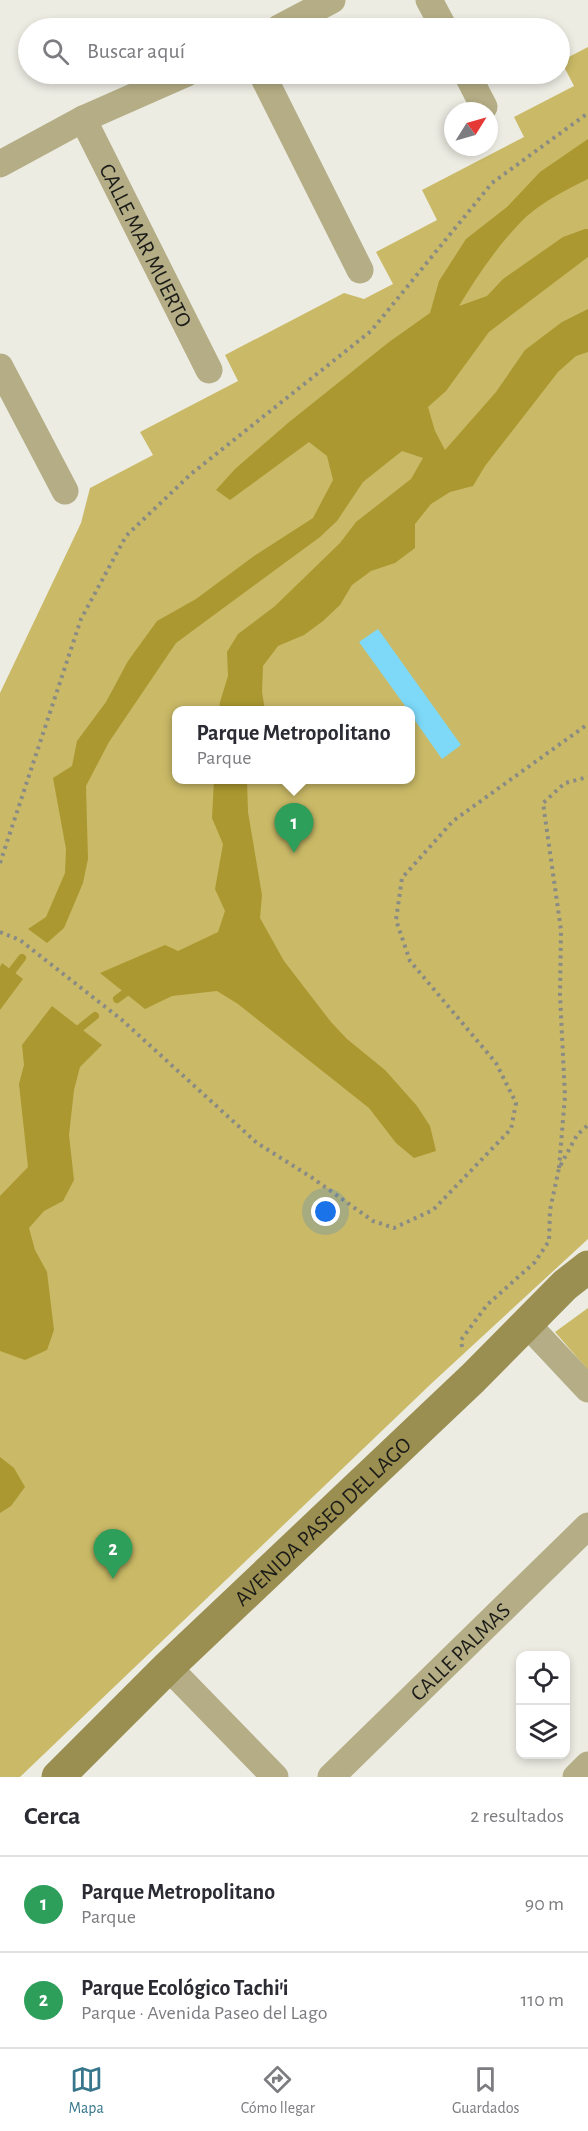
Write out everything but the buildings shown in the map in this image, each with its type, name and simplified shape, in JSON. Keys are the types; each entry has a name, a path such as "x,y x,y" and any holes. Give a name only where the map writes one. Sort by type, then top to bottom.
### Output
{"main road":[{"name":"AVENIDA PASEO DEL LAGO","path":"58,1777 168,1667 473,1378 565,1285 588,1267"}],"street":[{"path":"298,18 332,0"},
{"path":"429,0 439,18"},
{"path":"0,164 83,119 162,84"},
{"path":"267,84 360,270"},
{"path":"472,84 481,102"},
{"name":"CALLE MAR MUERTO","path":"83,119 209,370"},
{"path":"0,367 65,491"},
{"path":"527,1324 588,1389"},
{"name":"CALLE PALMAS","path":"332,1777 588,1526"},
{"path":"168,1667 275,1777"},
{"path":"576,1777 588,1765"}],"path":[{"path":"0,863 81,619 126,536 191,474 371,331 492,183 588,113"},
{"path":"0,932 20,940 122,1020 257,1143 374,1221 394,1228 433,1209 441,1202 511,1129 516,1103 496,1063 410,961 396,920 402,878 453,821 588,724"},
{"path":"473,1378 462,1368 461,1340 487,1305 535,1262 549,1242 550,1210 560,1168 565,1096 560,995 561,930 543,803 565,783 588,777"},
{"path":"560,1168 577,1135 588,1125"}],"shaded area":[{"path":"588,47 588,1239 433,1382 20,1777 0,1777 0,693 81,523 90,488 153,455 140,432 238,381 225,355 344,293 364,299 393,284 376,252 437,220 422,190 487,156 498,156 498,151 524,137 514,117 574,86 570,78 570,56"},
{"path":"588,139 588,179 551,198 526,217 494,253 459,306 487,296 503,279 563,237 585,229 588,229 588,257 489,332 446,391 428,407 435,431 445,450 496,392 525,350 562,322 588,309 588,352 576,356 558,372 485,466 473,486 450,492 431,504 415,524 415,548 395,563 371,571 352,585 340,605 323,621 304,635 278,646 263,666 262,692 264,706 220,706 228,676 227,652 238,634 275,606 340,543 356,522 411,479 423,458 402,451 363,482 337,521 320,537 176,643 109,742 86,786 88,859 83,883 64,928 47,943 28,929 46,917 65,873 66,849 53,778 72,766 77,741 106,702 128,661 157,621 196,599 254,556 313,518 333,480 327,456 309,442 230,500 216,490 235,469 288,423 389,342 430,313 439,281 466,239 507,207 540,172"},
{"path":"214,784 247,784 248,812 262,895 260,918 284,961 331,1022 347,1039 385,1070 417,1106 430,1126 436,1151 414,1158 396,1143 369,1108 238,1004 217,991 172,996 145,1009 100,973 165,945 178,951 218,932 225,911 215,889 223,844 212,818"},
{"path":"2,963 23,979 0,1010 0,967"},
{"path":"52,1006 102,1045 80,1067 74,1090 69,1135 74,1180 63,1201 44,1211 29,1228 35,1250 47,1272 54,1330 47,1350 25,1360 0,1351 0,1196 28,1167 19,1084 24,1065 22,1045"},
{"path":"588,1308 588,1370 555,1332"},
{"path":"0,1457 14,1468 25,1487 11,1506 0,1513"}],"waterway":[{"path":"12,971 22,958"},
{"path":"117,999 125,993"},
{"path":"80,1028 95,1016"}],"place":[{"name":"Parque Metropolitano","path":"294,853"},
{"name":"Parque Ecológico Tachi'i","path":"113,1579"}]}
